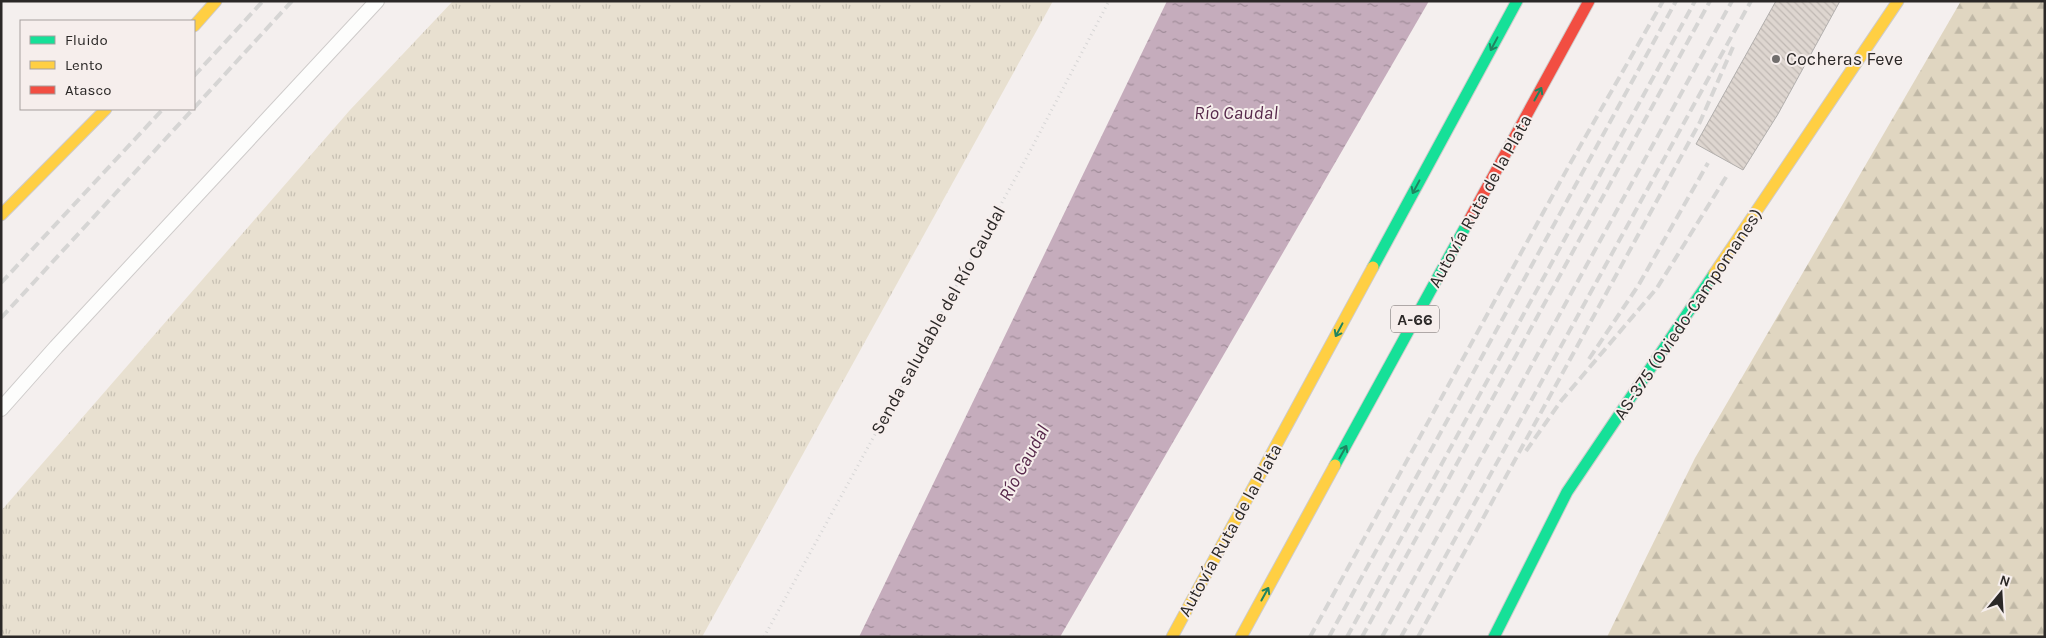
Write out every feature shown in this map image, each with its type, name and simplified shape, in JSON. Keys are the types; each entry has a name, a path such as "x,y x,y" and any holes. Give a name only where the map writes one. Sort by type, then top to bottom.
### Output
{"main road":[{"path":"195,25 216,1"},
{"name":"Autovía Ruta de la Plata","path":"1172,637 1517,1"},
{"name":"Autovía Ruta de la Plata","path":"1242,637 1588,1"},
{"name":"AS-375 (Oviedo-Campomanes)","path":"1494,637 1567,492 1898,1"},
{"path":"1,215 105,110"}],"lane":[{"path":"1,409 377,1"}],"path":[{"name":"Senda saludable del Río Caudal","path":"764,637 1023,164 1109,1"}],"green space":[{"path":"453,1 1053,1 702,637 1,637 1,511 350,110"},
{"path":"1961,1 2045,1 2045,637 1607,637 1695,458"}],"water":[{"name":"Río Caudal","path":"1167,1 1429,1 1060,637 859,637"}],"building":[{"name":"Cocheras Feve","path":"1776,1 1840,1 1778,114 1743,170 1696,144"}],"railway":[{"path":"195,75 263,1"},
{"path":"195,107 292,1"},
{"path":"1310,637 1571,162 1663,1"},
{"path":"1329,637 1676,1"},
{"path":"1347,637 1695,1"},
{"path":"1362,637 1710,1"},
{"path":"1382,637 1732,1"},
{"path":"1401,637 1751,1"},
{"path":"1418,637 1700,122 1733,47"},
{"path":"1,283 162,110"},
{"path":"1,318 192,110"},
{"path":"1589,359 1638,286 1708,163"},
{"path":"1526,451 1561,401 1657,288 1728,174"}],"traffic: fast":[{"path":"1373,267 1517,1"},
{"path":"1335,465 1467,224"},
{"path":"1494,637 1567,492 1714,274"}],"traffic: slow":[{"path":"195,25 216,1"},
{"path":"1714,274 1898,1"},
{"path":"1,215 105,110"},
{"path":"1172,637 1373,267"},
{"path":"1241,637 1335,465"}],"traffic: jam":[{"path":"1467,224 1589,1"}],"place":[{"name":"Cocheras Feve","path":"1776,59"}]}
